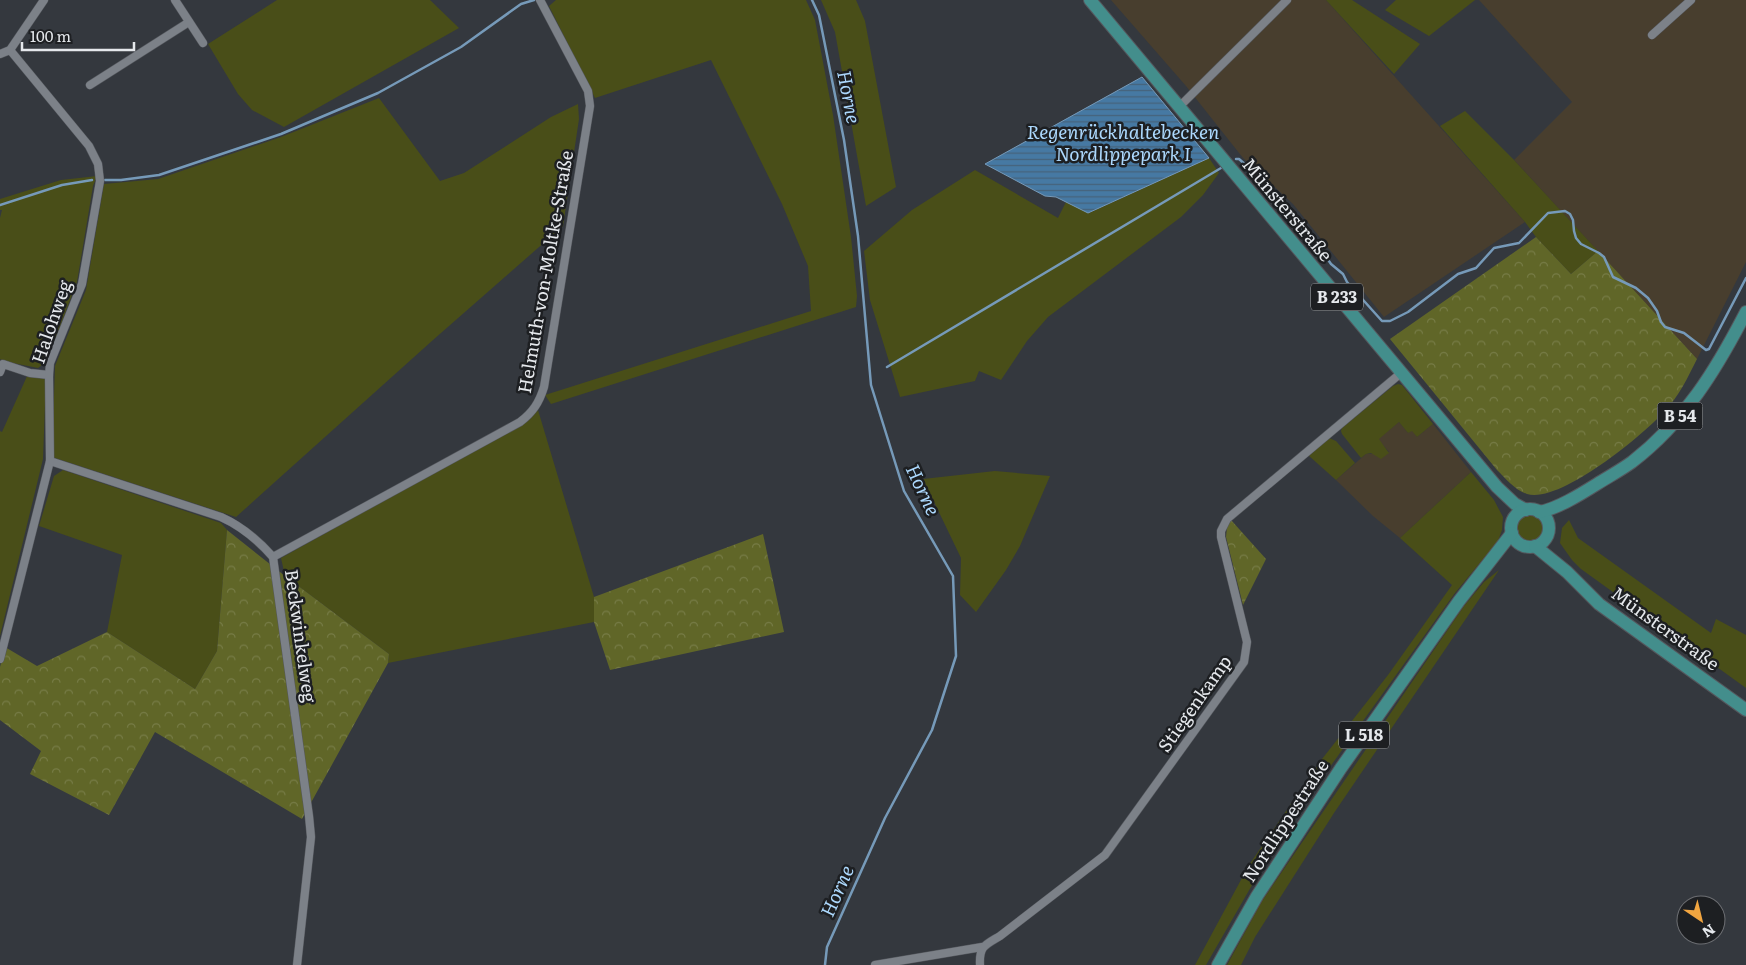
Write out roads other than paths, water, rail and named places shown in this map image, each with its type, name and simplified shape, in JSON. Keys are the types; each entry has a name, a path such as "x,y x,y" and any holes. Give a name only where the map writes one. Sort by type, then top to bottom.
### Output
{"main road":[{"name":"Münsterstraße","path":"1090,0 1497,487 1515,504 1532,511"},
{"name":"B 54","path":"1532,511 1554,508 1582,493 1631,462 1665,432 1687,408 1712,375 1746,312"},
{"name":"Münsterstraße","path":"1497,487 1513,527"},
{"name":"B 54","path":"1548,531 1558,514 1582,493"},
{"path":"1532,511 1546,518 1548,531 1540,544 1536,546 1522,545 1517,542 1513,527 1518,514 1532,511"},
{"name":"Nordlippestraße","path":"1218,965 1257,896 1336,776 1513,527"},
{"name":"Münsterstraße","path":"1548,531 1549,543 1567,572"},
{"name":"Nordlippestraße","path":"1477,578 1509,551 1522,545"},
{"name":"Münsterstraße","path":"1536,546 1567,572 1599,604 1746,710"}],"street":[{"path":"0,54 10,50 44,0"},
{"path":"175,0 203,43"},
{"name":"Helmuth-von-Moltke-Straße","path":"273,557 520,422 533,411 540,399 590,106 588,91 540,0"},
{"path":"1180,106 1286,0"},
{"path":"1652,35 1691,0"},
{"path":"90,85 189,22"},
{"name":"Halohweg","path":"0,659 50,461 50,364 82,284 98,196 100,172 89,146 10,50"},
{"path":"0,372 3,364 30,373 49,374"},
{"name":"Stiegenkamp","path":"982,947 1000,936 1106,855 1244,662 1247,642 1221,537 1221,531 1227,519 1401,373"},
{"name":"Beckwinkelweg","path":"50,461 221,517 245,531 273,557 310,830 309,865 297,965"},
{"path":"875,965 982,947 980,965"}],"water":[{"name":"Regenrückhaltebecken Nordlippepark I","path":"1142,77 1209,158 1088,213 1056,197 1045,196 985,164"}],"waterway":[{"path":"105,180 159,175 281,134 378,93 461,47 521,4 534,0"},
{"name":"Horne","path":"812,0 819,15 844,140 858,236 871,385 904,491 953,576 956,656 932,730 885,818 827,947 825,965"},
{"path":"1236,159 1239,159 1255,173 1267,192 1293,213 1295,221 1382,321 1390,321 1408,312 1458,274 1476,268 1494,248 1519,243 1548,213 1565,211 1570,214 1576,238 1581,244 1604,257 1613,277 1636,288 1648,298 1665,327 1684,333 1706,350 1709,349 1746,278"},
{"path":"887,367 1221,168"},
{"path":"0,205 62,185 92,180"}]}
